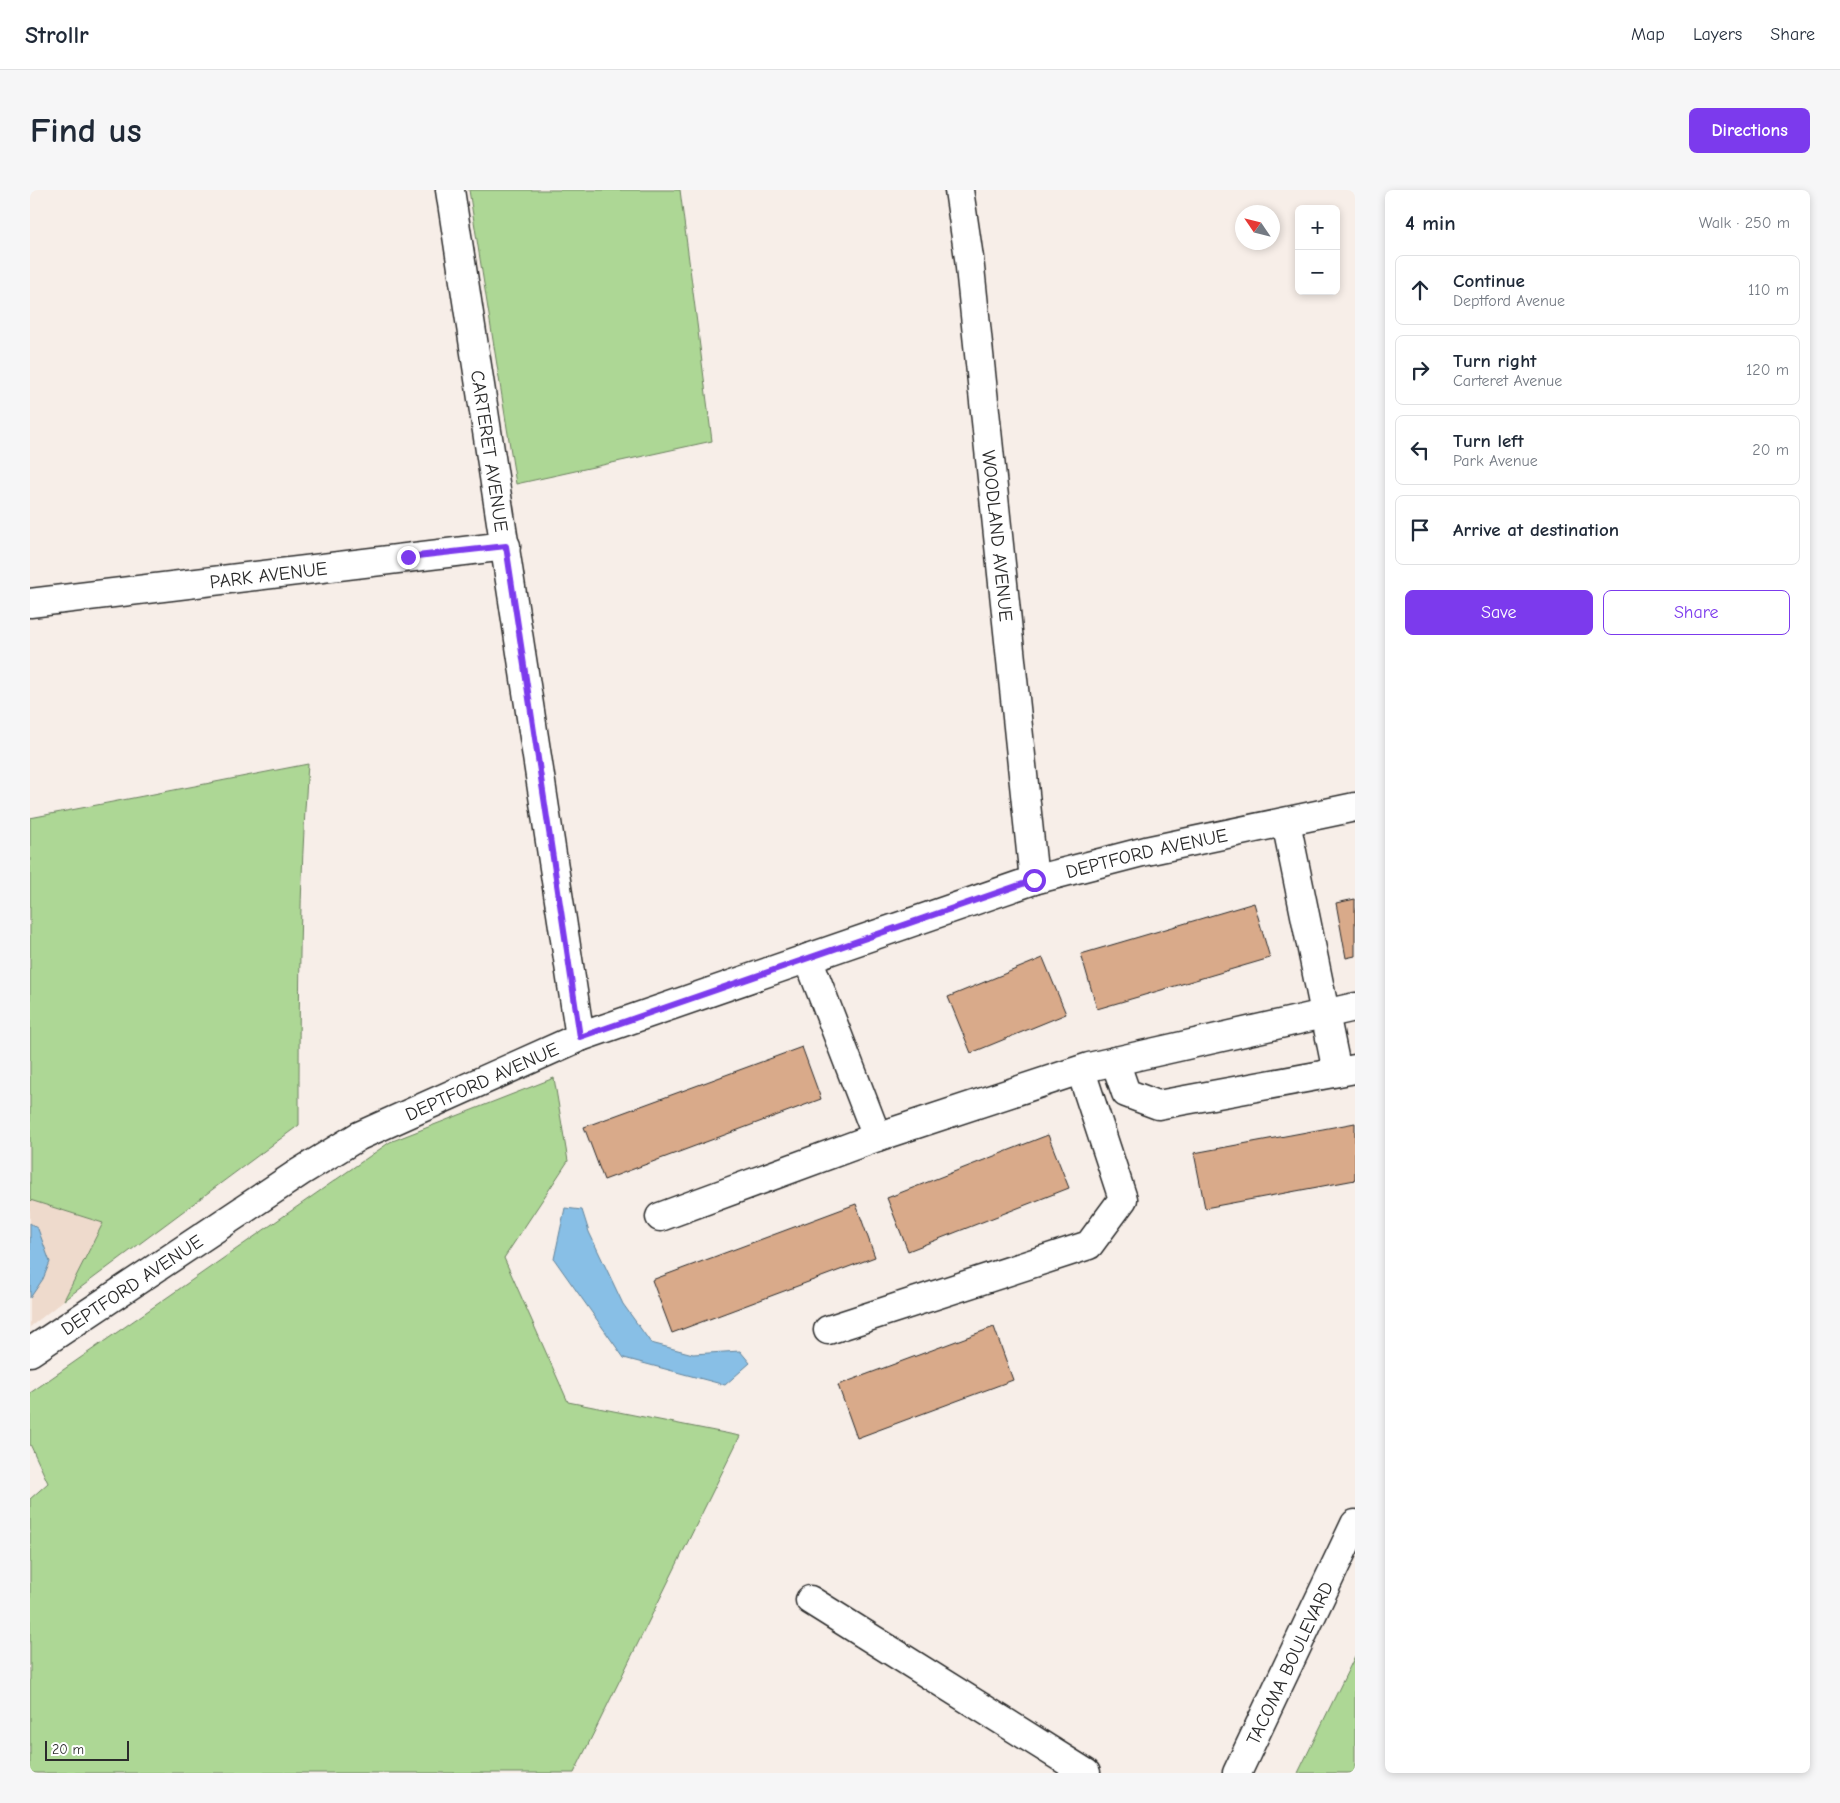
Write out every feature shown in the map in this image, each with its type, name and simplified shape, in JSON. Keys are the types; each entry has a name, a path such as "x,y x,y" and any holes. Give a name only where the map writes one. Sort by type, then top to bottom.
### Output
{"street":[{"name":"CARTERET AVENUE","path":"450,190 580,1037"},
{"name":"WOODLAND AVENUE","path":"959,190 970,268 1034,880"},
{"name":"PARK AVENUE","path":"30,603 506,546"},
{"name":"DEPTFORD AVENUE","path":"30,1352 300,1172 359,1136 580,1037 1034,880 1146,851 1355,808"},
{"path":"1115,1060 1126,1093 1158,1105 1346,1070 1325,1013 1286,822"},
{"path":"808,958 877,1137"},
{"path":"660,1217 877,1137 1115,1060 1355,1007"},
{"path":"828,1330 1089,1245 1123,1199 1081,1071"},
{"name":"TACOMA BOULEVARD","path":"1237,1773 1355,1524"},
{"path":"810,1600 1086,1773"}],"shaded area":[{"path":"30,1200 103,1223 64,1300 30,1327"}],"green space":[{"path":"469,190 680,190 712,441 516,484"},
{"path":"308,764 301,899 299,1125 64,1300 103,1223 30,1200 30,818"},
{"path":"554,1078 568,1161 504,1258 568,1402 740,1436 574,1773 30,1773 30,1499 48,1483 30,1444 30,1393 390,1142"},
{"path":"1355,1656 1355,1773 1298,1773"}],"water":[{"path":"565,1208 582,1210 589,1232 623,1304 651,1343 693,1354 740,1351 750,1363 725,1385 624,1358 554,1259"},
{"path":"30,1223 38,1229 50,1262 43,1279 30,1298"}],"building":[{"path":"1355,899 1355,956 1346,958 1336,903"},
{"path":"1254,903 1270,958 1097,1009 1081,954"},
{"path":"1043,958 1066,1014 971,1053 948,997"},
{"path":"802,1047 821,1099 604,1180 584,1127"},
{"path":"1355,1123 1355,1180 1205,1208 1194,1153"},
{"path":"1048,1135 1069,1188 908,1251 887,1198"},
{"path":"856,1204 875,1257 672,1333 652,1280"},
{"path":"994,1327 1013,1380 857,1438 838,1385"}],"route":[{"path":"408,557 506,546 580,1037 1034,880"}]}
